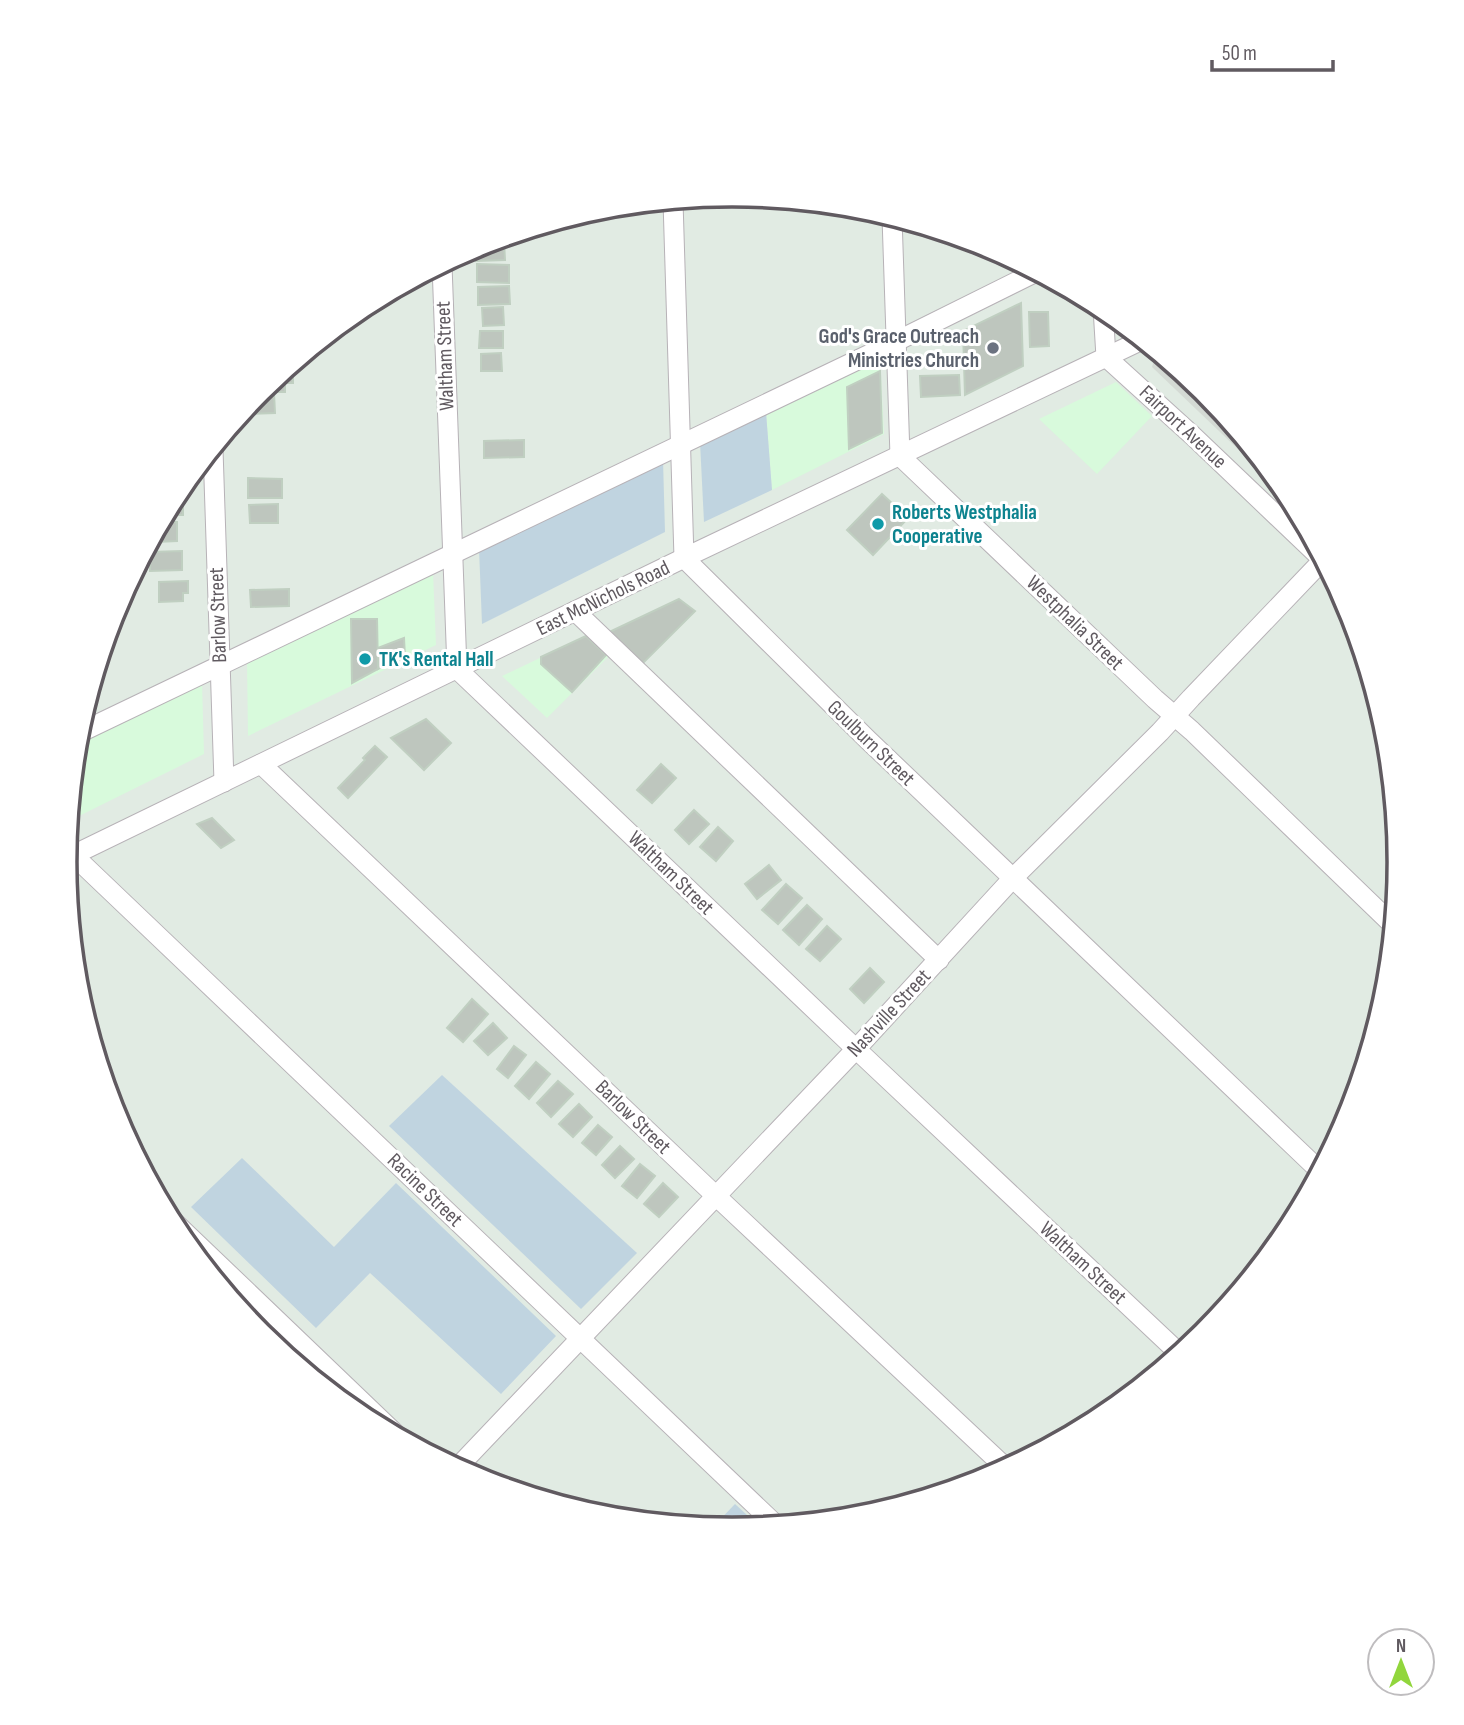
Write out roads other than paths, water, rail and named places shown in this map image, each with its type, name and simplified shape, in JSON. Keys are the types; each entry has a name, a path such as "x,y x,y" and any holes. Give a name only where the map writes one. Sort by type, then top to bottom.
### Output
{"street":[{"path":"673,210 684,558"},
{"path":"892,228 900,456"},
{"name":"Waltham Street","path":"442,275 457,669 1173,1347"},
{"path":"92,727 1026,277"},
{"path":"1105,324 1106,357"},
{"name":"East McNichols Road","path":"77,853 684,558 1133,344"},
{"name":"Fairport Avenue","path":"1106,357 1302,541"},
{"name":"Westphalia Street","path":"900,456 1385,917"},
{"name":"Barlow Street","path":"213,462 224,782"},
{"name":"Goulburn Street","path":"684,558 868,740 1313,1164"},
{"name":"Nashville Street","path":"464,1460 856,1049 1013,878 1175,716 1316,568"},
{"path":"575,611 939,960"},
{"name":"Barlow Street","path":"261,764 998,1461"},
{"name":"Racine Street","path":"77,865 767,1516"},
{"path":"206,1252 366,1406"}],"place":[{"name":"God's Grace Outreach Ministries Church","path":"993,348"},
{"name":"Roberts Westphalia Cooperative","path":"878,524"},
{"name":"TK's Rental Hall","path":"365,659"}]}
